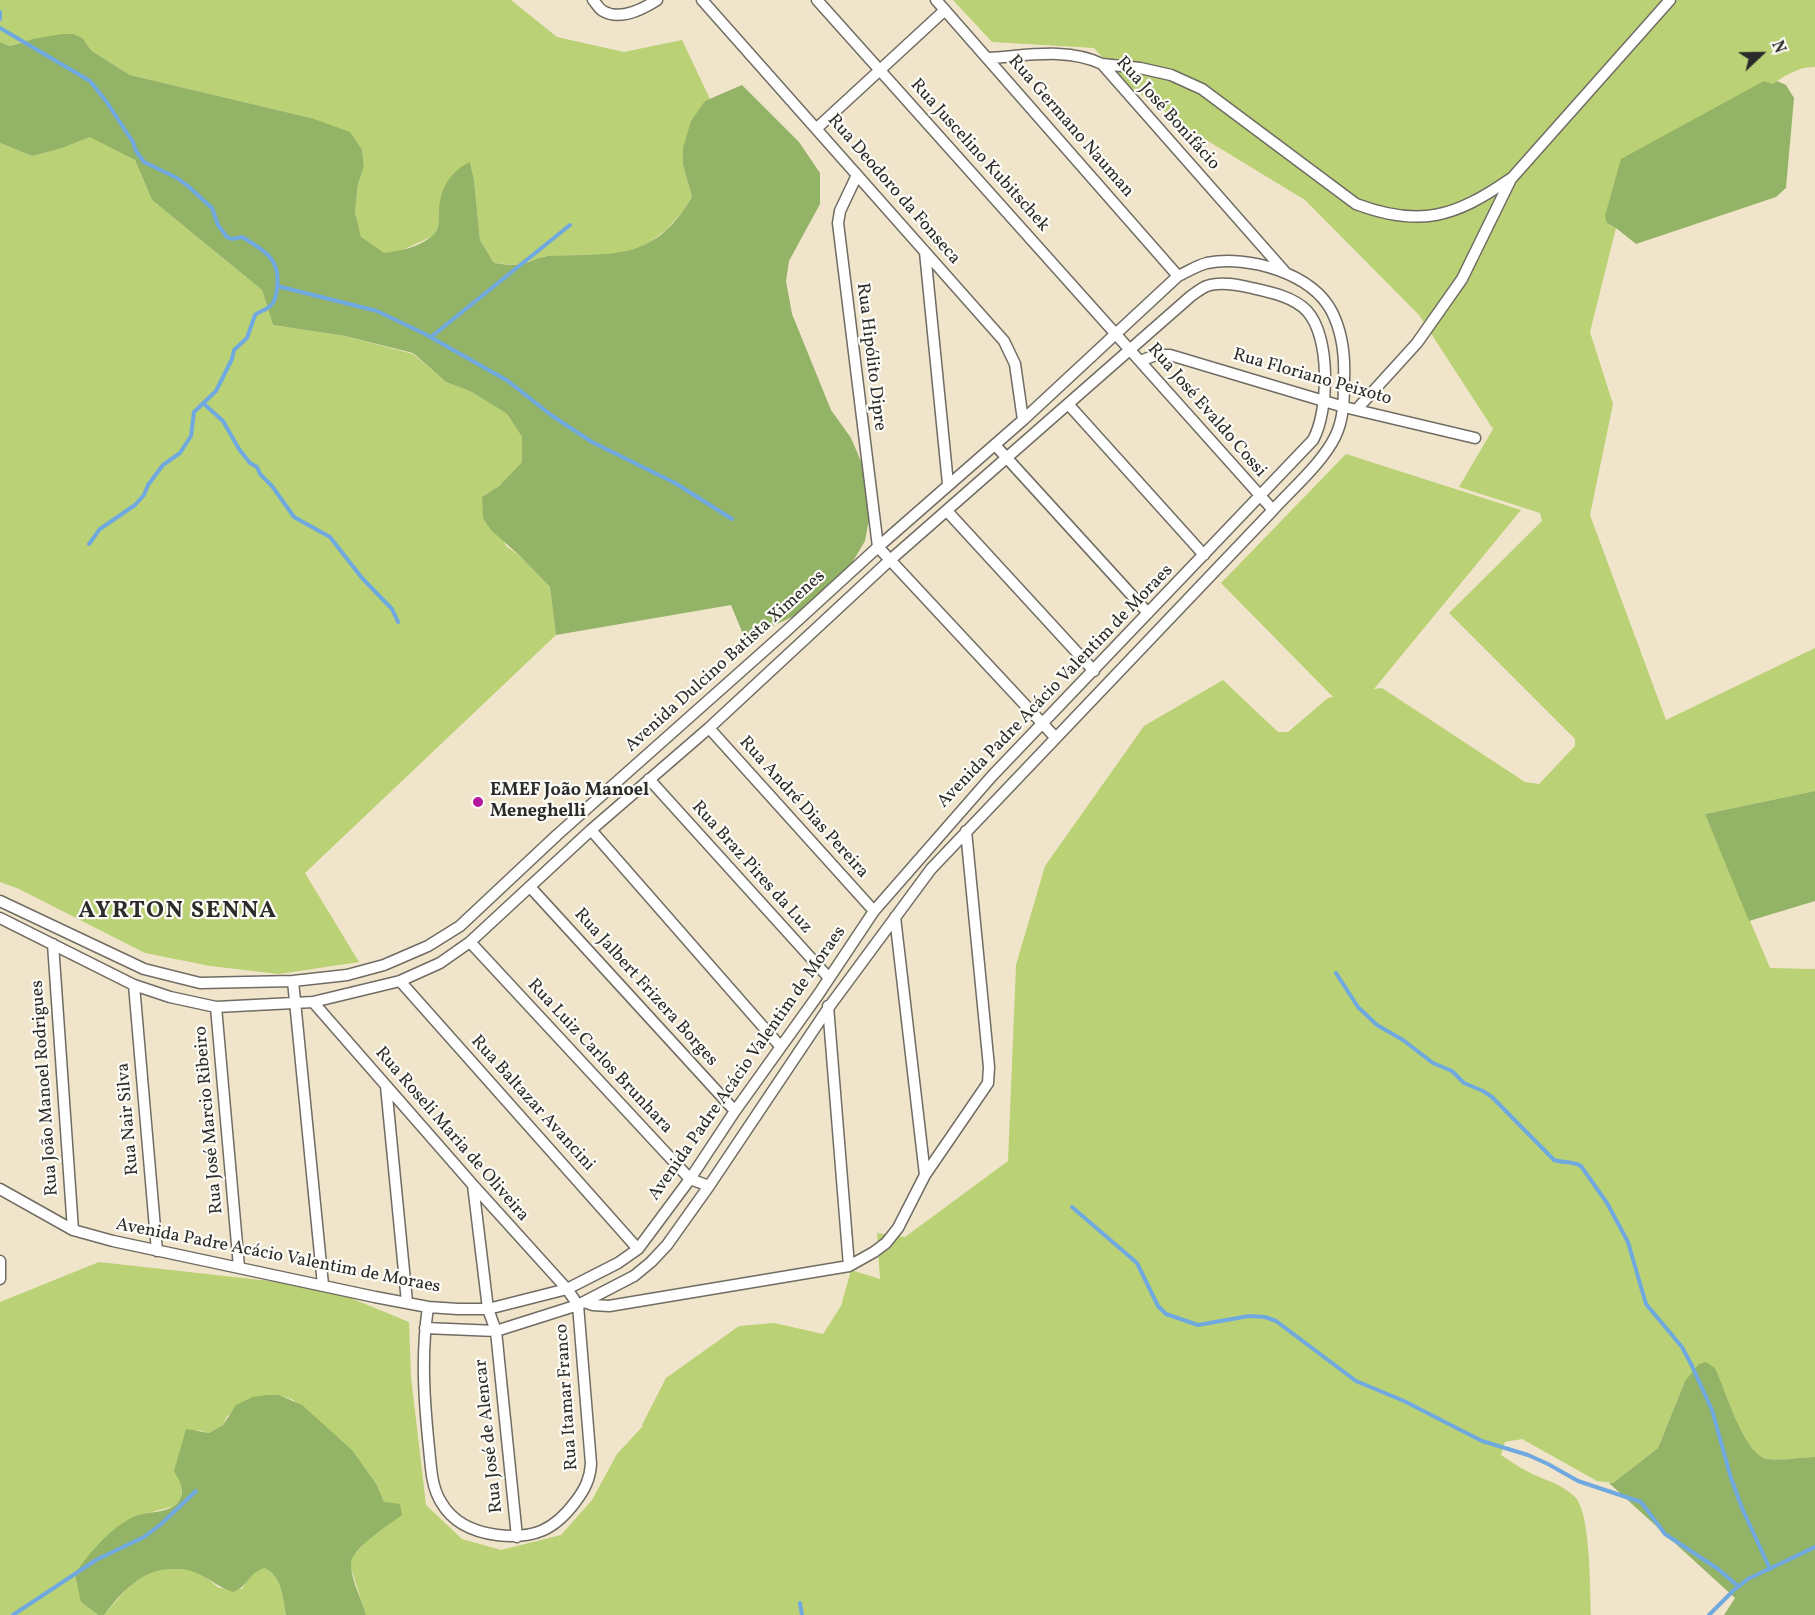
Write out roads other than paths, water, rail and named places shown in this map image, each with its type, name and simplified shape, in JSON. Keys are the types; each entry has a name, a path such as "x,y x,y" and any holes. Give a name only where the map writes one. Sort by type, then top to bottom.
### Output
{"street":[{"path":"593,0 603,11 615,14 627,14 645,8 657,0"},
{"name":"Rua Deodoro da Fonseca","path":"702,0 1004,341 1015,364 1023,420"},
{"name":"Rua Juscelino Kubitschek","path":"817,0 1116,334"},
{"name":"Rua Germano Nauman","path":"936,0 1178,276"},
{"path":"1102,64 1140,68 1171,75 1202,89 1356,204 1374,211 1418,218 1454,212 1487,195 1511,178 1670,0"},
{"path":"817,128 945,10"},
{"name":"Rua José Bonifácio","path":"988,58 1071,54 1088,57 1102,64 1285,272"},
{"name":"Rua Hipólito Dipre","path":"857,175 840,211 838,223 878,547"},
{"path":"1357,409 1418,343 1462,279 1511,178"},
{"path":"925,252 948,484"},
{"name":"Avenida Dulcino Batista Ximenes","path":"0,901 144,969 172,978 200,983 293,981 347,975 384,965 428,946 460,926 557,835 948,484 1023,420 1178,276 1206,263 1234,261 1260,264 1285,272 1313,290 1331,311 1340,335 1345,362 1344,407"},
{"name":"Avenida Dulcino Batista Ximenes","path":"0,918 134,985 170,997 216,1006 313,1002 400,981 440,963 470,942 531,888 591,830 709,728 889,561 1191,296 1208,285 1234,285 1255,289 1290,299 1307,311 1322,340 1324,400"},
{"name":"Rua José Evaldo Cossi","path":"1116,334 1273,510"},
{"name":"Rua Floriano Peixoto","path":"1140,361 1156,355 1170,355 1344,407 1475,438"},
{"name":"Avenida Padre Acácio Valentim de Moraes","path":"0,1189 73,1230 157,1251 428,1307 488,1309 567,1289 618,1263 638,1249 690,1179 874,911 962,808 1313,440 1321,421 1324,400"},
{"path":"1068,404 1204,555"},
{"name":"Avenida Padre Acácio Valentim de Moraes","path":"425,1328 496,1331 581,1304 634,1276 651,1262 667,1245 710,1186 829,1007 931,869 1273,510 1323,454 1335,437 1344,407"},
{"path":"995,444 1005,458 1148,613"},
{"path":"947,511 1094,671"},
{"path":"878,547 1055,737"},
{"name":"Rua André Dias Pereira","path":"709,728 874,911"},
{"name":"Rua Braz Pires da Luz","path":"649,779 829,978"},
{"path":"591,830 780,1046"},
{"path":"581,1304 609,1306 849,1266 886,1243 910,1208 925,1174 988,1083 989,1067 966,831"},
{"path":"920,857 931,869"},
{"name":"Rua Jalbert Frizera Borges","path":"531,888 735,1111"},
{"path":"895,917 925,1174"},
{"name":"Rua Luiz Carlos Brunhara","path":"470,942 690,1179 710,1186"},
{"name":"Rua João Manoel Rodrigues","path":"53,944 73,1230"},
{"path":"293,981 323,1285"},
{"name":"Rua Baltazar Avancini","path":"400,981 638,1249"},
{"name":"Rua Nair Silva","path":"134,985 157,1251"},
{"path":"818,995 829,1007 849,1266"},
{"name":"Rua Roseli Maria de Oliveira","path":"313,1002 472,1185 567,1289"},
{"name":"Rua José Marcio Ribeiro","path":"216,1006 239,1267"},
{"path":"386,1086 407,1302"},
{"name":"Rua José de Alencar","path":"472,1185 488,1309 496,1331 517,1538"},
{"path":"0,1261 0,1279"},
{"name":"Rua Itamar Franco","path":"517,1538 536,1534 553,1526 566,1514 590,1478 581,1304 567,1289"},
{"path":"428,1307 423,1389 434,1484 440,1500 450,1515 465,1526 482,1533 517,1538"}],"waterway":[{"path":"0,12 0,19"},
{"path":"0,28 90,81 106,101 144,162 188,186 212,208 218,225 227,237 232,239 242,237 270,257 278,278 274,302 255,315 247,338 234,350 216,391 194,412 191,436 180,453 163,465 135,505 100,529 89,544"},
{"path":"431,337 570,225"},
{"path":"277,286 377,311 425,334 508,381 551,415 592,442 675,483 732,519"},
{"path":"203,403 223,421 239,449 250,463 257,467 294,517 330,537 362,578 392,609 398,622"},
{"path":"1336,973 1358,1007 1377,1025 1403,1040 1433,1063 1452,1071 1464,1083 1492,1097 1554,1160 1581,1166 1607,1203 1628,1242 1646,1304 1682,1347 1692,1366 1712,1410 1742,1508 1770,1569"},
{"path":"1072,1207 1137,1263 1158,1306 1166,1314 1198,1325 1249,1316 1265,1317 1276,1321 1356,1381 1404,1401 1482,1441 1528,1455 1578,1481 1641,1502 1665,1534 1718,1569 1738,1586"},
{"path":"13,1615 96,1560 144,1537 196,1491"},
{"path":"1709,1615 1748,1579 1815,1547"},
{"path":"800,1603 802,1615"}],"place":[{"name":"EMEF João Manoel Meneghelli","path":"478,802"}],"district":[{"name":"AYRTON SENNA","path":"178,913"}]}
